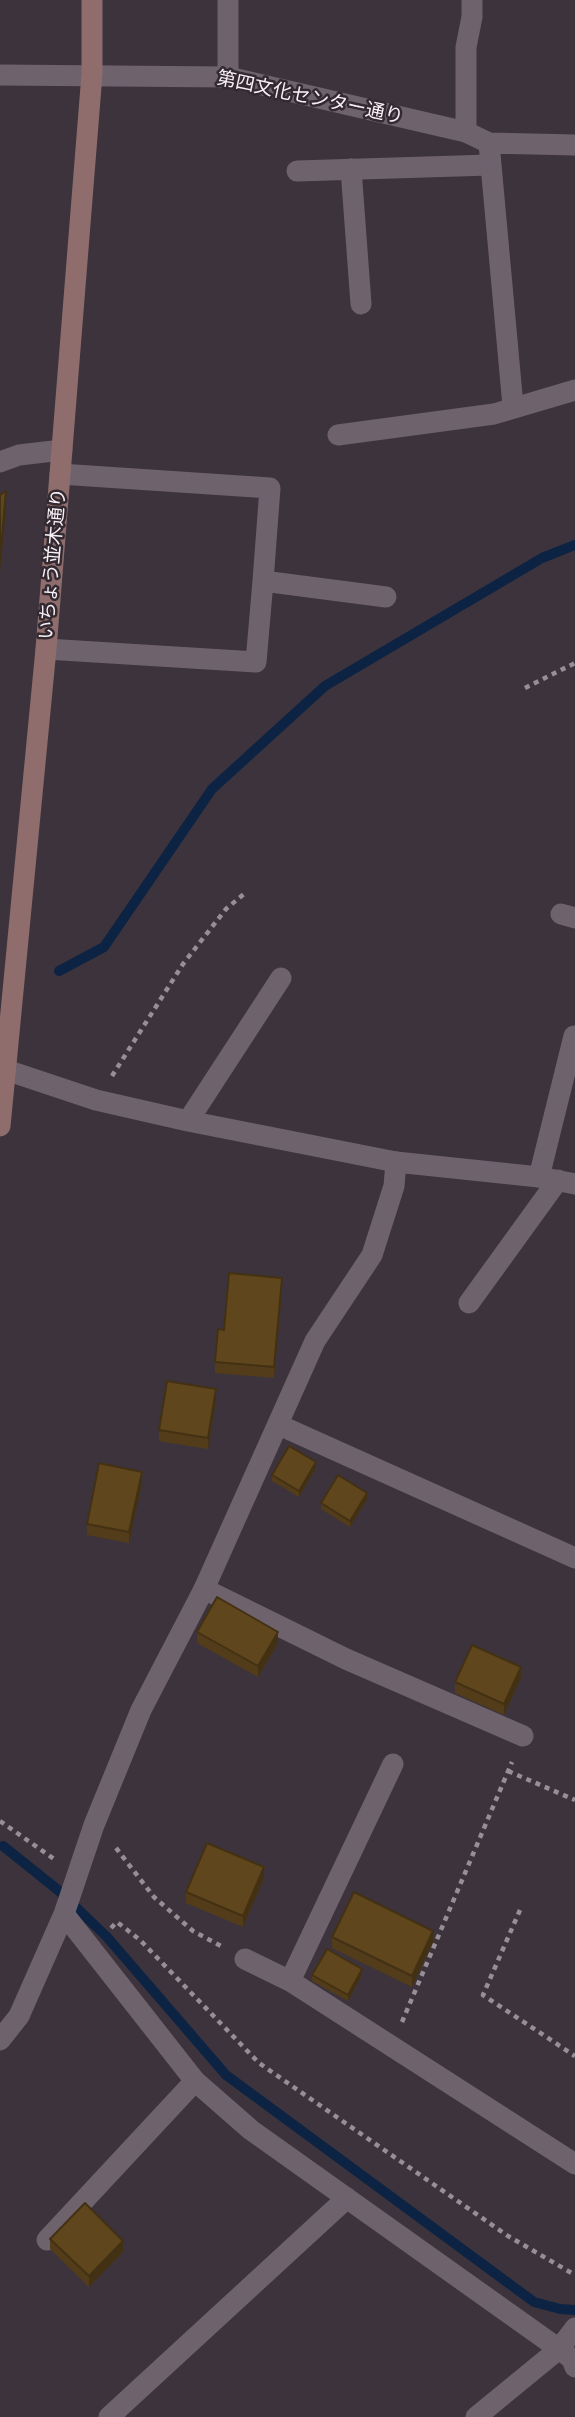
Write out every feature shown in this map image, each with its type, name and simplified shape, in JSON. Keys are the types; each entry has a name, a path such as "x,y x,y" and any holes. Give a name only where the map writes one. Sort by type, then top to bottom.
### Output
{"street":[{"name":"いちょう並木通り","path":"0,1126 6,1070 4,1046 46,649 92,74 92,0"},
{"path":"228,0 228,77"},
{"path":"466,132 466,47 472,0"},
{"name":"第四文化センター通り","path":"0,75 228,77 466,132 489,143 575,145"},
{"path":"489,143 513,407"},
{"path":"296,171 490,165"},
{"path":"351,169 361,304"},
{"path":"338,435 494,414 575,390"},
{"path":"0,462 19,455 62,450"},
{"path":"46,649 256,662 263,581 270,488 60,474"},
{"path":"263,581 386,597"},
{"path":"188,1121 281,978"},
{"path":"469,1303 557,1181 574,1036"},
{"path":"6,1070 96,1100 188,1121 396,1162 557,1181"},
{"path":"0,2040 19,2016 64,1914 94,1825 141,1710 204,1590 316,1341 372,1255 394,1186 396,1162"},
{"path":"279,1425 575,1558"},
{"path":"204,1590 346,1659 523,1736"},
{"path":"290,1981 393,1764"},
{"path":"64,1914 195,2081 251,2130 559,2349 572,2360 575,2367"},
{"path":"244,1959 290,1981 575,2164"},
{"path":"47,2240 195,2081"},
{"path":"109,2417 347,2198"},
{"path":"476,2417 559,2349 574,2329"}],"path":[{"path":"524,688 575,663"},
{"path":"96,1100 183,964 226,909 245,893"},
{"path":"393,2045 523,1736"},
{"path":"508,1771 575,1800"},
{"path":"0,1821 75,1882"},
{"path":"94,1825 109,1839 154,1897 193,1931 244,1959"},
{"path":"520,1910 483,1995 575,2056"},
{"path":"117,1922 140,1940 259,2063 508,2236 575,2275"}],"building":[{"path":"6,491 0,559 0,495"},
{"path":"229,1273 282,1278 274,1367 215,1362 218,1329 224,1330"},
{"path":"167,1381 216,1389 208,1438 159,1430"},
{"path":"289,1446 316,1462 299,1491 272,1475"},
{"path":"99,1463 142,1472 129,1532 87,1524"},
{"path":"338,1475 367,1493 350,1521 321,1503"},
{"path":"217,1597 278,1632 258,1666 197,1632"},
{"path":"472,1645 521,1667 504,1704 455,1682"},
{"path":"207,1843 264,1867 243,1916 186,1892"},
{"path":"354,1892 433,1931 412,1976 332,1937"},
{"path":"327,1949 362,1969 348,1995 312,1975"},
{"path":"85,2203 123,2241 89,2276 50,2239"}],"waterway":[{"path":"59,971 104,947 212,789 325,686 542,558 575,545"},
{"path":"3,1846 58,1890 107,1937 226,2075 534,2302 575,2310"}]}
